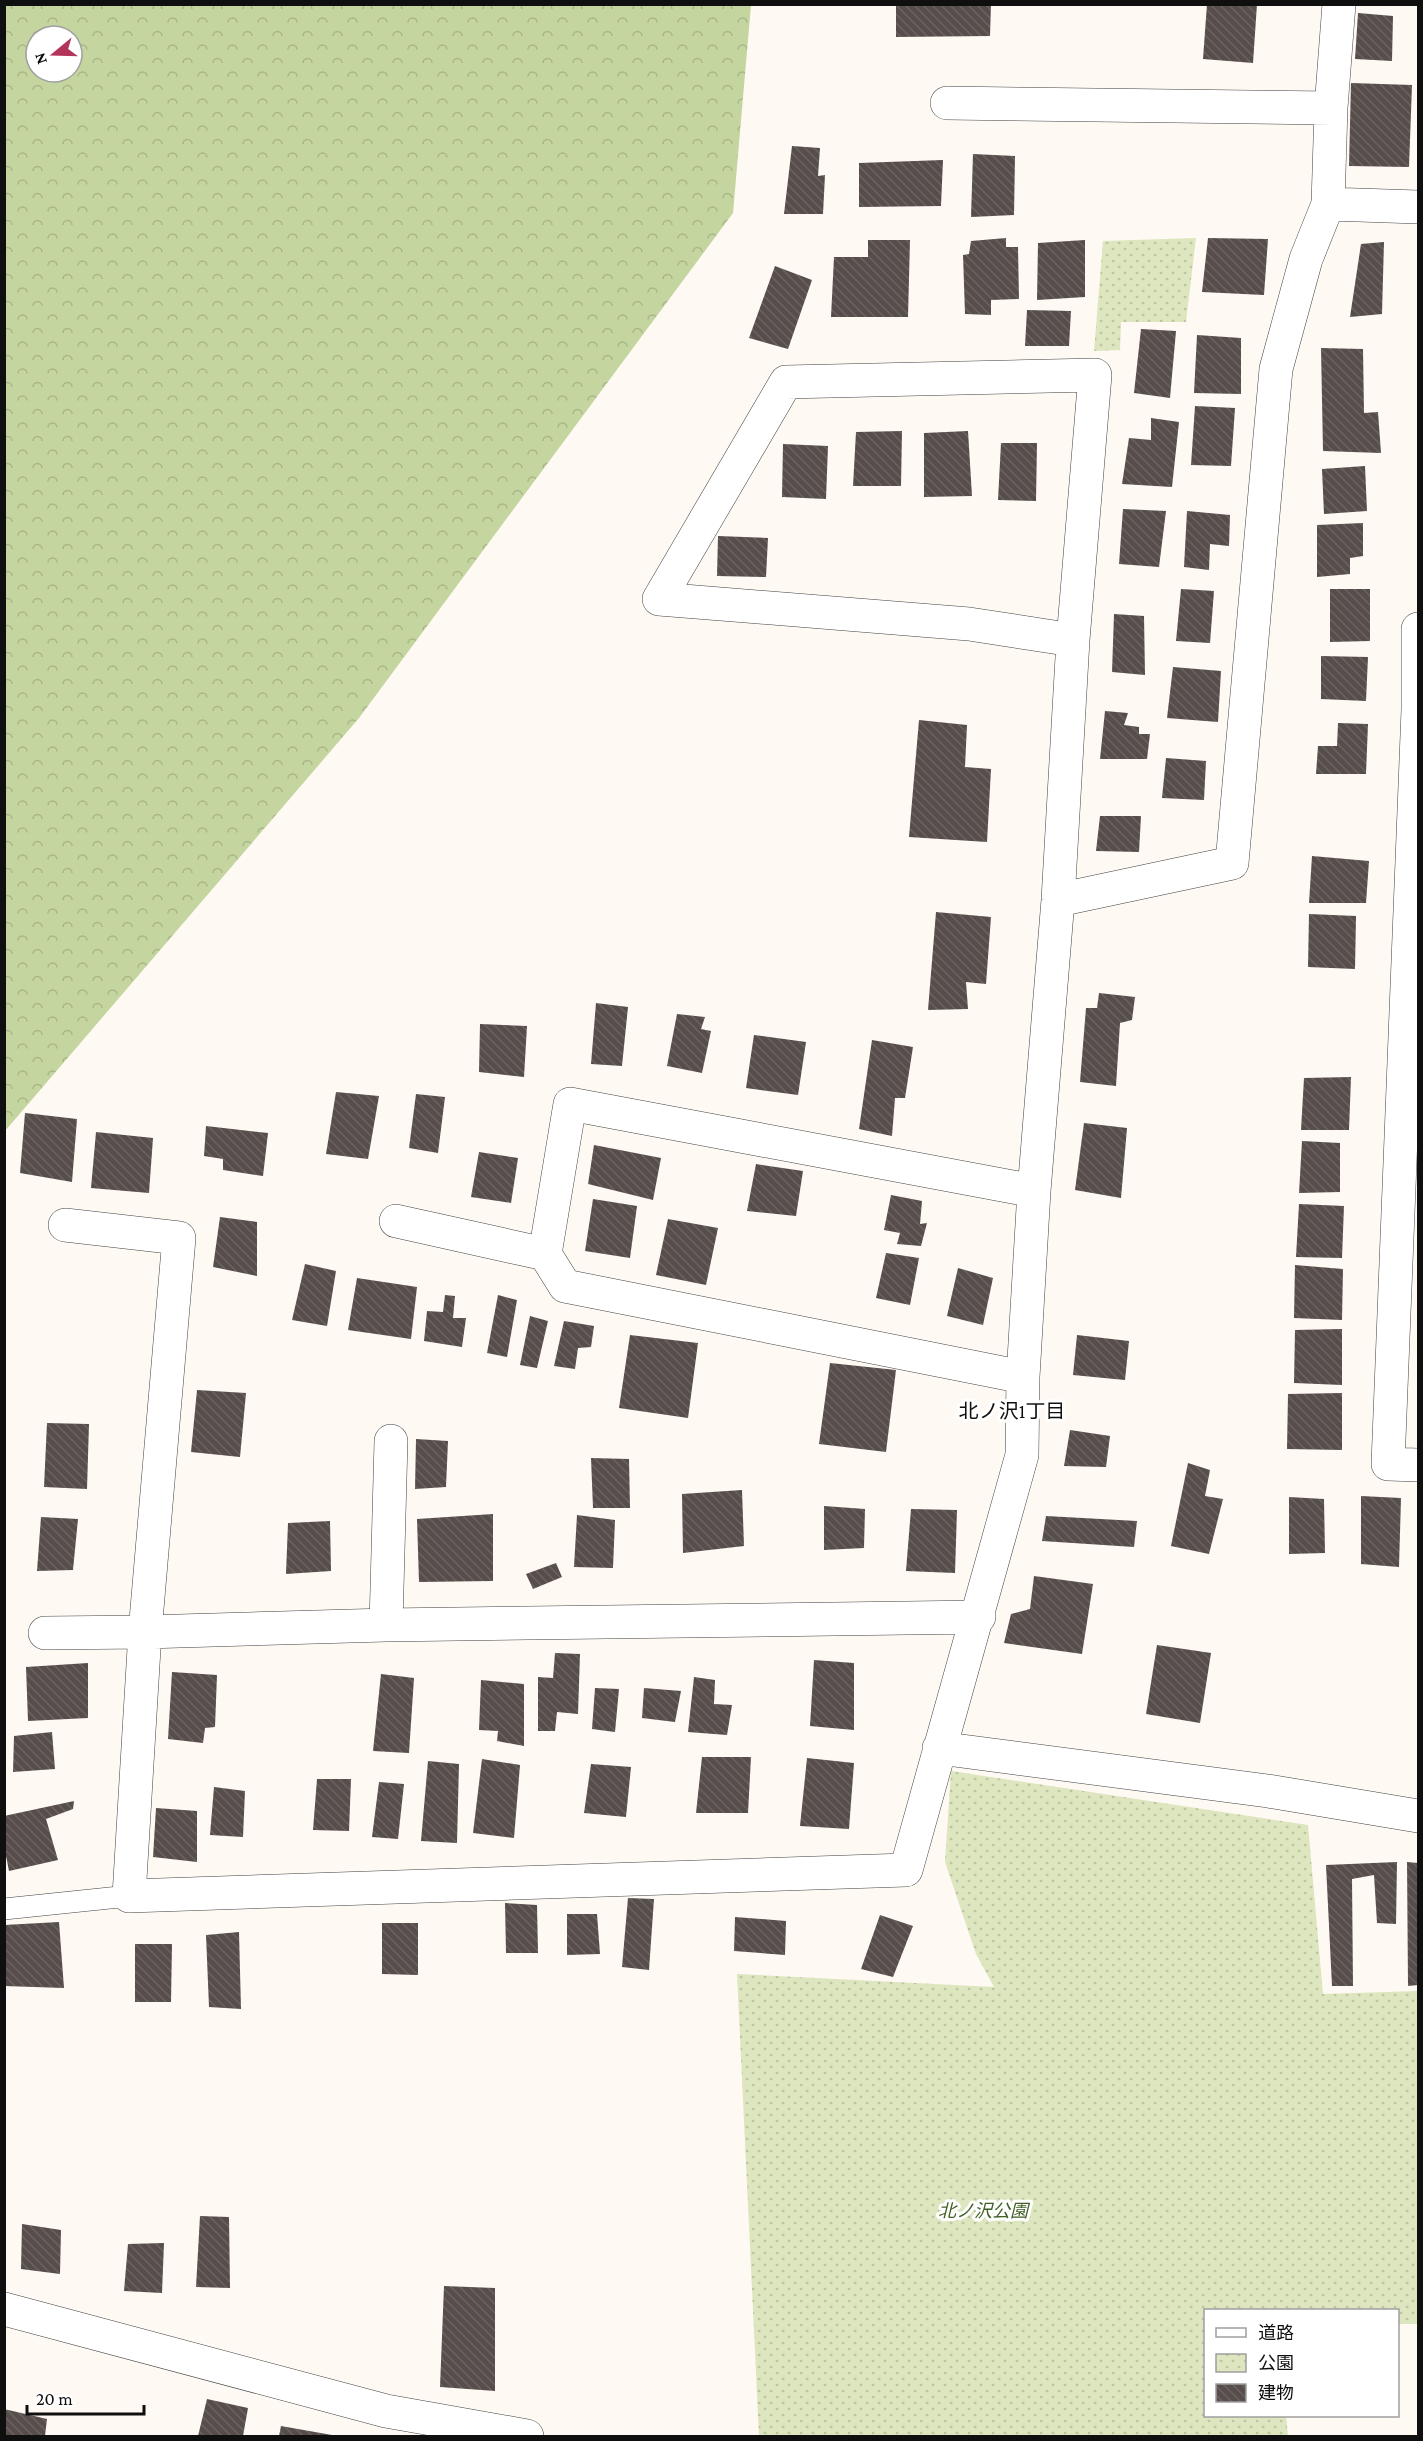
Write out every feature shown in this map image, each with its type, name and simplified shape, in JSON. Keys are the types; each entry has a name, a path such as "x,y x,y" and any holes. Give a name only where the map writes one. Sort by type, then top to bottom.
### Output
{"street":[{"path":"1058,900 1232,862 1276,369 1306,259 1328,204 1331,108 1339,4"},
{"path":"947,103 1331,108"},
{"path":"1328,204 1419,207"},
{"path":"65,1225 178,1238 145,1632 129,1896 906,1870 939,1748 979,1617 1022,1455 1023,1377 1034,1191 1058,900 1073,640 1095,375 786,382 659,598 969,624 1073,640"},
{"path":"1419,629 1418,710 1388,1464 1419,1465"},
{"path":"1023,1377 565,1286 545,1254 570,1104 1034,1191"},
{"path":"396,1221 545,1254"},
{"path":"386,1625 391,1441"},
{"path":"45,1633 386,1625 979,1617"},
{"path":"939,1748 1268,1791 1419,1816"},
{"path":"4,2309 383,2424 527,2436"}],"lane":[{"path":"4,1909 129,1896"}],"green space":[{"path":"5,4 751,5 733,213 359,718 5,1131"},
{"path":"1196,238 1186,322 1121,322 1120,350 1094,351 1103,241"},
{"name":"北ノ沢公園","path":"951,1771 1308,1825 1323,1994 1418,1991 1418,2324 1399,2324 1399,2309 1204,2309 1204,2417 1286,2417 1288,2436 759,2436 737,1974 994,1987 976,1954 945,1862"}],"building":[{"path":"896,4 991,4 990,36 896,37"},
{"path":"1207,4 1257,4 1253,63 1203,59"},
{"path":"1358,13 1393,16 1392,61 1355,59"},
{"path":"1351,83 1412,85 1409,167 1349,166"},
{"path":"792,146 820,148 818,176 825,175 823,214 784,214"},
{"path":"973,154 1015,156 1014,215 971,217"},
{"path":"943,160 941,206 859,207 859,163"},
{"path":"1006,238 1006,247 1018,247 1019,299 991,300 991,315 965,314 963,255 969,254 971,241"},
{"path":"1208,238 1268,239 1264,295 1202,292"},
{"path":"868,240 910,240 908,317 831,317 834,257 868,257"},
{"path":"1085,240 1085,297 1037,300 1038,243"},
{"path":"1384,242 1382,314 1350,317 1361,244"},
{"path":"775,266 812,280 788,349 749,338"},
{"path":"1027,310 1071,311 1069,346 1025,346"},
{"path":"1141,329 1176,331 1170,398 1134,393"},
{"path":"1197,335 1241,338 1241,394 1194,393"},
{"path":"1321,348 1363,349 1364,413 1378,412 1381,453 1323,451"},
{"path":"1195,406 1235,408 1231,466 1191,465"},
{"path":"1151,418 1179,422 1172,487 1122,484 1129,438 1151,440"},
{"path":"902,431 901,486 853,486 856,432"},
{"path":"968,431 972,496 924,497 924,433"},
{"path":"1001,443 1037,443 1036,501 998,500"},
{"path":"783,444 828,446 826,499 782,497"},
{"path":"1365,466 1367,511 1324,514 1322,469"},
{"path":"1123,509 1166,511 1159,567 1119,564"},
{"path":"1187,511 1230,515 1229,546 1210,544 1209,570 1184,567"},
{"path":"1363,523 1363,556 1350,558 1350,574 1317,577 1317,525"},
{"path":"718,536 768,538 766,577 717,576"},
{"path":"1181,589 1214,591 1210,643 1176,641"},
{"path":"1330,589 1370,589 1370,641 1330,642"},
{"path":"1114,614 1144,616 1145,675 1112,672"},
{"path":"1321,656 1368,657 1366,701 1321,699"},
{"path":"1173,667 1221,671 1218,722 1167,718"},
{"path":"1105,711 1128,713 1124,725 1139,727 1139,734 1150,734 1147,759 1100,759"},
{"path":"919,720 967,725 965,767 991,769 987,842 909,837"},
{"path":"1338,723 1368,724 1366,774 1316,774 1318,746 1337,746"},
{"path":"1166,758 1206,761 1204,800 1162,798"},
{"path":"1100,816 1141,816 1139,852 1096,851"},
{"path":"1312,856 1369,861 1366,903 1309,903"},
{"path":"936,912 991,917 986,984 966,982 968,1009 928,1010"},
{"path":"1309,914 1356,916 1355,969 1308,967"},
{"path":"1099,993 1135,997 1132,1020 1120,1023 1116,1086 1080,1082 1086,1008 1097,1008"},
{"path":"596,1003 628,1007 622,1066 591,1064"},
{"path":"677,1014 705,1017 701,1029 711,1031 702,1073 667,1066"},
{"path":"480,1024 527,1026 524,1077 479,1072"},
{"path":"754,1035 806,1042 798,1095 746,1088"},
{"path":"872,1040 913,1047 905,1098 895,1098 892,1136 859,1129"},
{"path":"1351,1077 1349,1130 1301,1130 1304,1078"},
{"path":"336,1092 379,1096 368,1159 326,1154"},
{"path":"416,1094 445,1097 438,1153 409,1148"},
{"path":"25,1113 77,1119 72,1182 20,1173"},
{"path":"1084,1123 1127,1128 1121,1198 1075,1190"},
{"path":"206,1126 268,1133 263,1176 223,1170 223,1159 204,1156"},
{"path":"96,1132 153,1138 149,1193 91,1188"},
{"path":"1302,1141 1340,1143 1340,1192 1299,1193"},
{"path":"594,1145 661,1158 653,1200 588,1184"},
{"path":"479,1152 518,1158 511,1203 471,1197"},
{"path":"756,1164 803,1171 796,1216 747,1211"},
{"path":"891,1195 922,1201 920,1224 927,1223 921,1246 897,1244 900,1233 884,1230"},
{"path":"593,1199 637,1206 630,1258 585,1251"},
{"path":"1299,1204 1344,1206 1342,1258 1296,1257"},
{"path":"220,1217 257,1222 257,1276 213,1267"},
{"path":"668,1219 718,1228 706,1285 656,1275"},
{"path":"886,1253 919,1258 910,1305 876,1298"},
{"path":"305,1264 336,1271 327,1326 292,1320"},
{"path":"1295,1265 1343,1269 1342,1320 1294,1318"},
{"path":"958,1268 993,1278 983,1325 947,1316"},
{"path":"357,1278 417,1287 411,1339 348,1330"},
{"path":"445,1295 455,1296 453,1318 466,1318 462,1347 424,1341 427,1311 443,1312"},
{"path":"498,1295 517,1300 507,1357 487,1353"},
{"path":"530,1316 548,1321 537,1368 520,1365"},
{"path":"564,1321 594,1326 591,1347 578,1348 575,1369 554,1366"},
{"path":"1342,1329 1342,1385 1294,1383 1295,1330"},
{"path":"630,1335 698,1343 688,1418 619,1408"},
{"path":"1077,1335 1129,1341 1125,1380 1073,1375"},
{"path":"830,1363 896,1370 886,1452 819,1444"},
{"path":"197,1390 246,1393 240,1457 191,1452"},
{"path":"1342,1393 1342,1450 1287,1449 1288,1394"},
{"path":"47,1423 89,1424 87,1489 44,1487"},
{"path":"1070,1430 1110,1436 1106,1467 1064,1466"},
{"path":"416,1439 448,1441 446,1487 415,1489"},
{"path":"591,1458 629,1459 630,1508 593,1508"},
{"path":"1188,1463 1210,1470 1205,1496 1223,1499 1209,1554 1171,1546"},
{"path":"742,1490 744,1546 683,1553 682,1494"},
{"path":"1361,1496 1401,1498 1399,1567 1361,1564"},
{"path":"1289,1497 1324,1499 1325,1553 1289,1554"},
{"path":"824,1506 865,1509 864,1548 824,1550"},
{"path":"911,1509 957,1510 955,1573 906,1571"},
{"path":"493,1514 493,1581 419,1582 417,1519"},
{"path":"577,1515 615,1520 613,1568 574,1567"},
{"path":"1046,1516 1137,1521 1134,1547 1042,1541"},
{"path":"41,1517 78,1519 73,1570 37,1571"},
{"path":"330,1521 331,1571 286,1574 288,1523"},
{"path":"556,1563 562,1577 533,1589 526,1574"},
{"path":"1034,1576 1093,1584 1082,1654 1004,1643 1011,1614 1030,1609"},
{"path":"1157,1645 1211,1653 1200,1723 1146,1714"},
{"path":"555,1653 580,1654 578,1714 557,1712 555,1731 538,1731 538,1677 553,1678"},
{"path":"814,1660 854,1663 854,1730 810,1726"},
{"path":"88,1663 88,1718 28,1721 26,1667"},
{"path":"172,1672 217,1675 215,1727 205,1728 203,1743 168,1739"},
{"path":"381,1674 414,1678 409,1753 373,1751"},
{"path":"694,1677 715,1680 714,1704 732,1705 727,1735 688,1732"},
{"path":"481,1680 524,1684 524,1746 497,1741 498,1731 479,1730"},
{"path":"595,1688 619,1689 615,1732 592,1729"},
{"path":"644,1688 681,1691 675,1722 642,1718"},
{"path":"52,1732 55,1769 13,1772 14,1736"},
{"path":"702,1757 751,1757 748,1813 696,1813"},
{"path":"807,1758 854,1763 849,1829 800,1826"},
{"path":"482,1759 520,1765 514,1838 473,1833"},
{"path":"428,1761 459,1764 457,1843 421,1841"},
{"path":"591,1764 631,1767 626,1817 584,1813"},
{"path":"317,1779 351,1779 349,1831 313,1830"},
{"path":"379,1782 404,1784 398,1839 372,1837"},
{"path":"214,1787 245,1791 243,1837 210,1835"},
{"path":"74,1801 73,1809 46,1819 58,1860 9,1871 4,1846 4,1816"},
{"path":"156,1808 197,1811 197,1862 153,1857"},
{"path":"1397,1862 1396,1924 1377,1923 1374,1875 1352,1879 1353,1986 1332,1986 1326,1865"},
{"path":"1407,1862 1418,1863 1418,1985 1408,1986"},
{"path":"628,1898 654,1899 649,1970 622,1967"},
{"path":"505,1903 537,1905 538,1953 506,1953"},
{"path":"567,1914 597,1914 600,1954 567,1955"},
{"path":"880,1915 913,1926 893,1977 861,1969"},
{"path":"735,1917 786,1921 785,1955 734,1951"},
{"path":"59,1922 64,1988 4,1986 4,1925"},
{"path":"382,1923 418,1923 418,1975 382,1974"},
{"path":"239,1932 241,2009 209,2007 206,1935"},
{"path":"135,1944 172,1944 171,2002 135,2002"},
{"path":"200,2216 229,2217 230,2288 196,2287"},
{"path":"22,2224 61,2230 60,2274 21,2269"},
{"path":"164,2243 162,2293 124,2291 128,2244"},
{"path":"444,2286 495,2288 495,2391 440,2387"},
{"path":"207,2399 248,2408 243,2436 198,2436"},
{"path":"4,2409 47,2419 45,2436 4,2436"},
{"path":"281,2426 332,2435 332,2436 279,2436"}],"district":[{"name":"北ノ沢1丁目","path":"1012,1411"}]}
